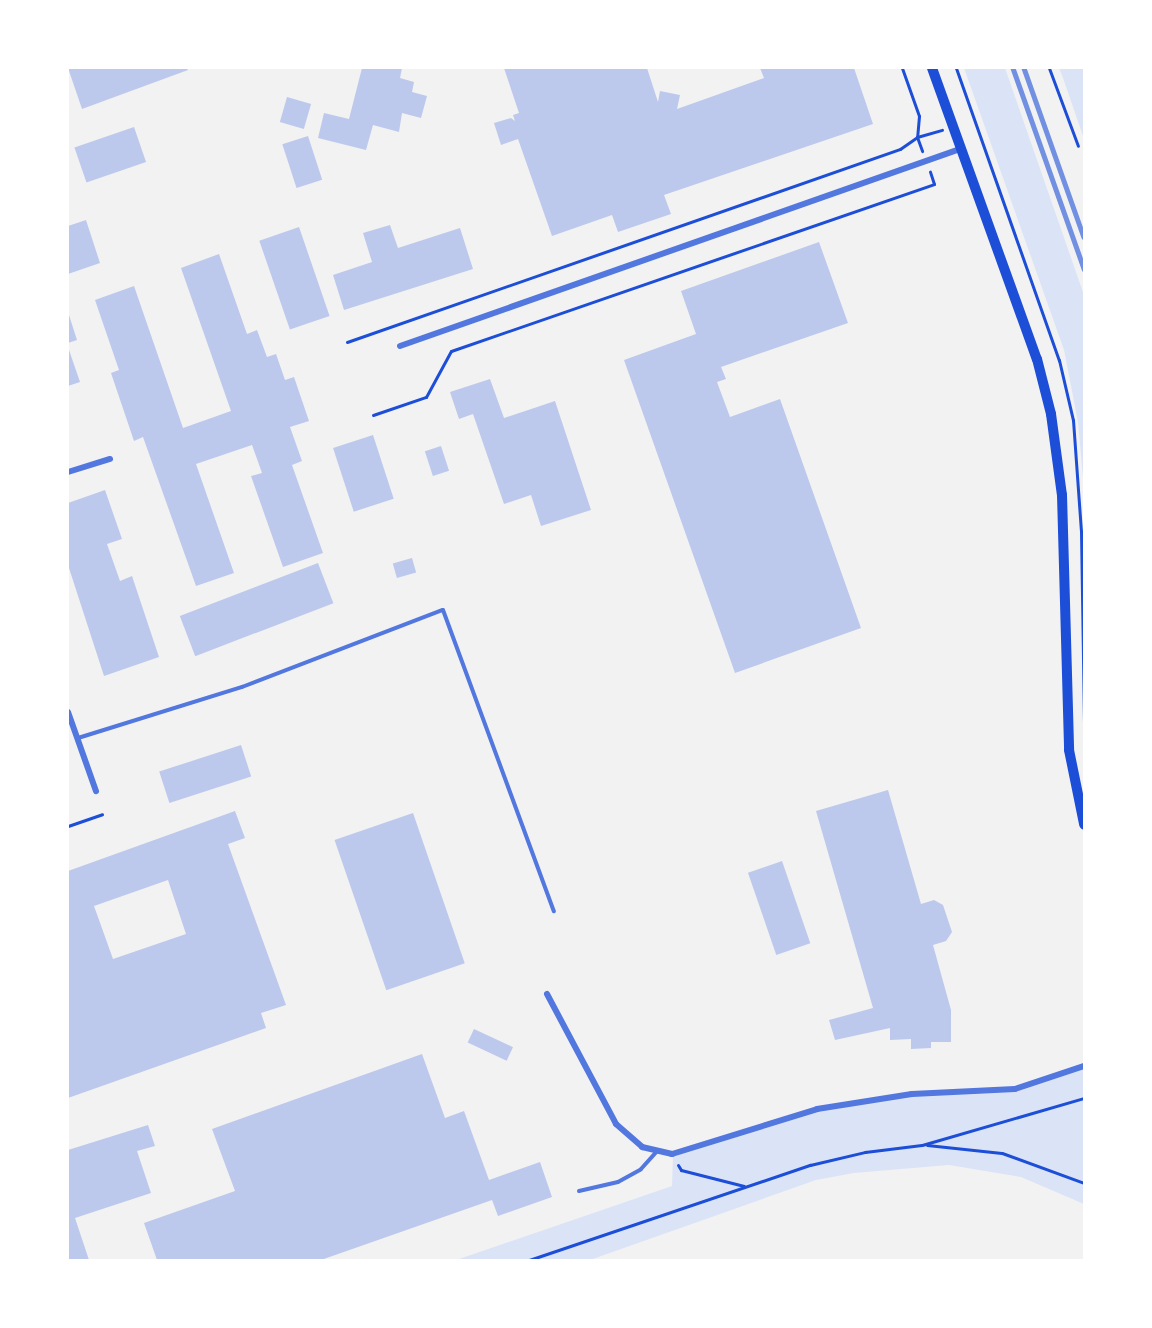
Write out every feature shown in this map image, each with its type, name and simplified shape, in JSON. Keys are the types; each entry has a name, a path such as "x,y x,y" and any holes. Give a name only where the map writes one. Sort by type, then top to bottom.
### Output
{"main road":[{"path":"932,68 1037,360 1051,414 1062,495 1069,750 1084,824"}],"street":[{"path":"400,346 960,149"},
{"path":"68,472 110,459"},
{"path":"68,712 96,791"},
{"path":"547,994 616,1124 642,1147 672,1154 817,1109 912,1094 1015,1089 1084,1066"}],"lane":[{"path":"77,738 242,687 444,610 554,911"},
{"path":"579,1191 618,1182 641,1169 657,1150"}],"path":[{"path":"373,415 426,397 451,351 934,184 917,137 920,116 902,68"},
{"path":"956,68 1022,249"},
{"path":"1049,68 1078,146"},
{"path":"347,342 900,149 917,137"},
{"path":"68,826 102,814"},
{"path":"529,1260 746,1186 865,1152 922,1145 1084,1098"},
{"path":"922,1145 1002,1153 1084,1183"},
{"path":"677,1162 681,1170 746,1186"}],"shaded area":[{"path":"964,68 1005,68 1084,295 1084,489 1078,422 1064,350"},
{"path":"1059,68 1084,68 1084,139 1063,78"},
{"path":"1084,1067 1084,1204 1021,1177 949,1165 854,1173 816,1180 590,1260 456,1260 672,1186 673,1155 818,1110 912,1096 1015,1090"}],"building":[{"path":"68,68 187,68 188,70 82,109"},
{"path":"362,68 402,68 400,78 414,82 412,92 427,96 421,118 402,113 399,132 373,125 366,150 318,138 324,113 349,119"},
{"path":"504,68 647,68 658,102 660,91 680,95 677,109 764,78 760,68 854,68 873,124 664,195 671,214 618,232 612,215 552,236 518,139 501,145 494,123 511,118 515,121 513,115 519,113"},
{"path":"287,97 311,104 304,129 280,122"},
{"path":"134,127 146,162 86,182 74,148"},
{"path":"308,136 322,180 297,188 282,144"},
{"path":"86,220 100,263 68,274 68,226"},
{"path":"390,225 398,248 460,228 473,269 344,310 333,275 372,262 363,233"},
{"path":"299,227 330,316 290,330 259,241"},
{"path":"819,242 848,323 721,367 726,379 717,382 730,417 780,399 861,628 735,673 624,360 696,334 681,291"},
{"path":"219,254 247,334 257,330 267,357 276,354 285,380 294,377 309,421 290,427 302,461 292,465 323,553 283,567 251,476 262,473 252,445 196,464 234,573 196,586 143,437 134,441 111,373 119,370 95,300 134,286 183,428 231,411 181,268"},
{"path":"68,312 77,340 68,343"},
{"path":"68,347 80,382 68,386"},
{"path":"490,379 504,418 555,401 591,510 541,526 531,495 504,504 473,414 459,419 450,392"},
{"path":"373,435 394,499 354,512 333,448"},
{"path":"441,446 449,471 433,476 425,451"},
{"path":"105,490 122,539 107,544 120,581 132,576 159,657 104,676 68,565 68,503"},
{"path":"412,558 416,572 397,578 393,564"},
{"path":"318,563 333,603 195,656 180,616"},
{"path":"241,745 251,776 169,803 159,772"},
{"path":"888,790 921,904 934,900 943,905 952,932 946,941 933,945 951,1010 951,1042 931,1042 931,1048 911,1049 911,1039 890,1040 890,1028 835,1040 829,1020 873,1008 816,811"},
{"path":"235,811 245,838 228,844 286,1005 261,1013 266,1028 68,1098 68,871","holes":["168,880 186,934 113,959 94,906"]},
{"path":"413,813 465,963 386,990 335,840"},
{"path":"782,861 810,943 776,955 748,873"},
{"path":"474,1029 513,1047 507,1061 468,1043"},
{"path":"422,1054 445,1118 464,1111 489,1180 540,1162 552,1197 498,1216 492,1200 321,1260 157,1260 144,1223 235,1191 212,1129"},
{"path":"148,1125 155,1146 137,1151 151,1193 75,1218 89,1260 68,1260 68,1150"}],"railway":[{"path":"1013,68 1084,269"},
{"path":"1024,68 1084,237"}]}
